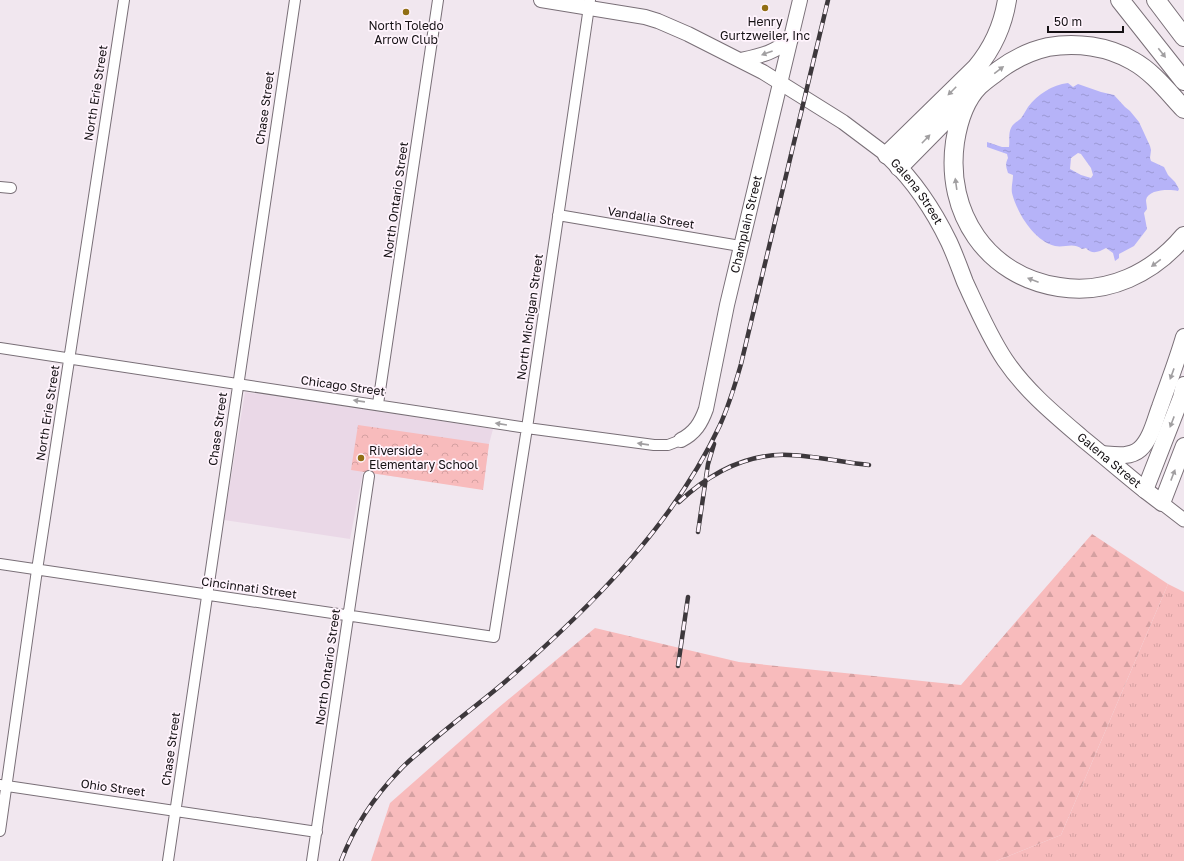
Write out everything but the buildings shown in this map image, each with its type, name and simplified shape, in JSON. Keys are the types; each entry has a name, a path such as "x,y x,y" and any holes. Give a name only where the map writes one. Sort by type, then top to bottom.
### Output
{"highway":[{"path":"893,161 985,57 1000,26 1007,0"},
{"path":"1120,0 1184,81"},
{"path":"1156,0 1184,37"},
{"path":"893,161 1009,62 1026,54 1054,46 1081,45 1099,48 1116,53 1133,61 1158,81 1184,109"},
{"path":"978,87 970,99 956,134 954,154 956,189 960,206 969,227 981,244 994,258 1009,270 1050,286 1068,289 1103,287 1122,282 1145,271 1171,250 1184,236"}],"main road":[{"name":"Galena Street","path":"541,0 590,4 658,21 741,60 780,83 843,122 893,161 919,190 936,218 950,243 980,314 992,338 1005,360 1020,380 1040,401 1162,503"},
{"name":"Champlain Street","path":"681,440 689,437 696,430 702,420 706,408 740,246 800,0"},
{"path":"741,60 767,54 791,38"},
{"path":"1102,454 1119,456 1130,454 1140,449 1146,441 1156,419 1184,337"},
{"path":"1145,490 1181,398 1184,385"},
{"path":"1162,503 1184,446"}],"street":[{"name":"North Erie Street","path":"0,831 3,786 124,0"},
{"name":"Chase Street","path":"168,861 294,0"},
{"name":"North Ontario Street","path":"378,404 438,0"},
{"name":"North Michigan Street","path":"494,637 527,428 590,4"},
{"path":"0,187 11,188"},
{"name":"Vandalia Street","path":"558,215 740,246"},
{"name":"Chicago Street","path":"0,348 378,404 527,428 654,445 668,445 681,440"},
{"name":"North Ontario Street","path":"312,861 369,476"},
{"name":"Galena Street","path":"1162,503 1184,520"},
{"name":"Cincinnati Street","path":"0,564 494,637"},
{"name":"Ohio Street","path":"3,786 317,832"}],"shaded area":[{"name":"Riverside Elementary School","path":"245,392 493,429 489,444 483,489 363,472 350,539 224,520"}],"green space":[{"path":"358,425 489,444 483,490 351,470"},
{"path":"1092,534 1168,584 1061,835 996,861 371,861 390,803 498,708 595,628 739,662 961,685"},
{"path":"1168,584 1184,592 1184,861 996,861 1061,835"}],"water":[{"path":"1068,83 1073,87 1078,84 1114,95 1139,122 1150,146 1151,161 1164,167 1168,175 1179,189 1178,191 1170,190 1155,192 1148,196 1146,200 1147,209 1144,213 1147,229 1134,246 1119,254 1119,258 1115,261 1113,253 1106,248 1098,252 1091,252 1086,248 1082,249 1075,246 1055,246 1047,243 1033,232 1022,217 1014,201 1012,193 1013,175 1008,173 1006,167 1008,158 1007,154 987,147 987,142 1002,147 1009,147 1011,128 1022,117 1032,102 1051,88","holes":["1078,153 1081,154 1091,168 1093,175 1091,178 1070,169 1071,158"]}],"railway":[{"path":"341,861 358,824 381,791 390,781 402,768 444,731 506,681 568,625 598,595 654,531 701,462 720,425 732,395 741,364 828,0"},
{"path":"698,532 708,464 714,444"},
{"path":"679,502 716,474 744,462 773,455 819,458 869,465"},
{"path":"678,666 688,597"}],"place":[{"name":"Henry Gurtzweiler, Inc","path":"765,8"},
{"name":"North Toledo Arrow Club","path":"406,12"},
{"name":"Riverside Elementary School","path":"361,458"}]}
